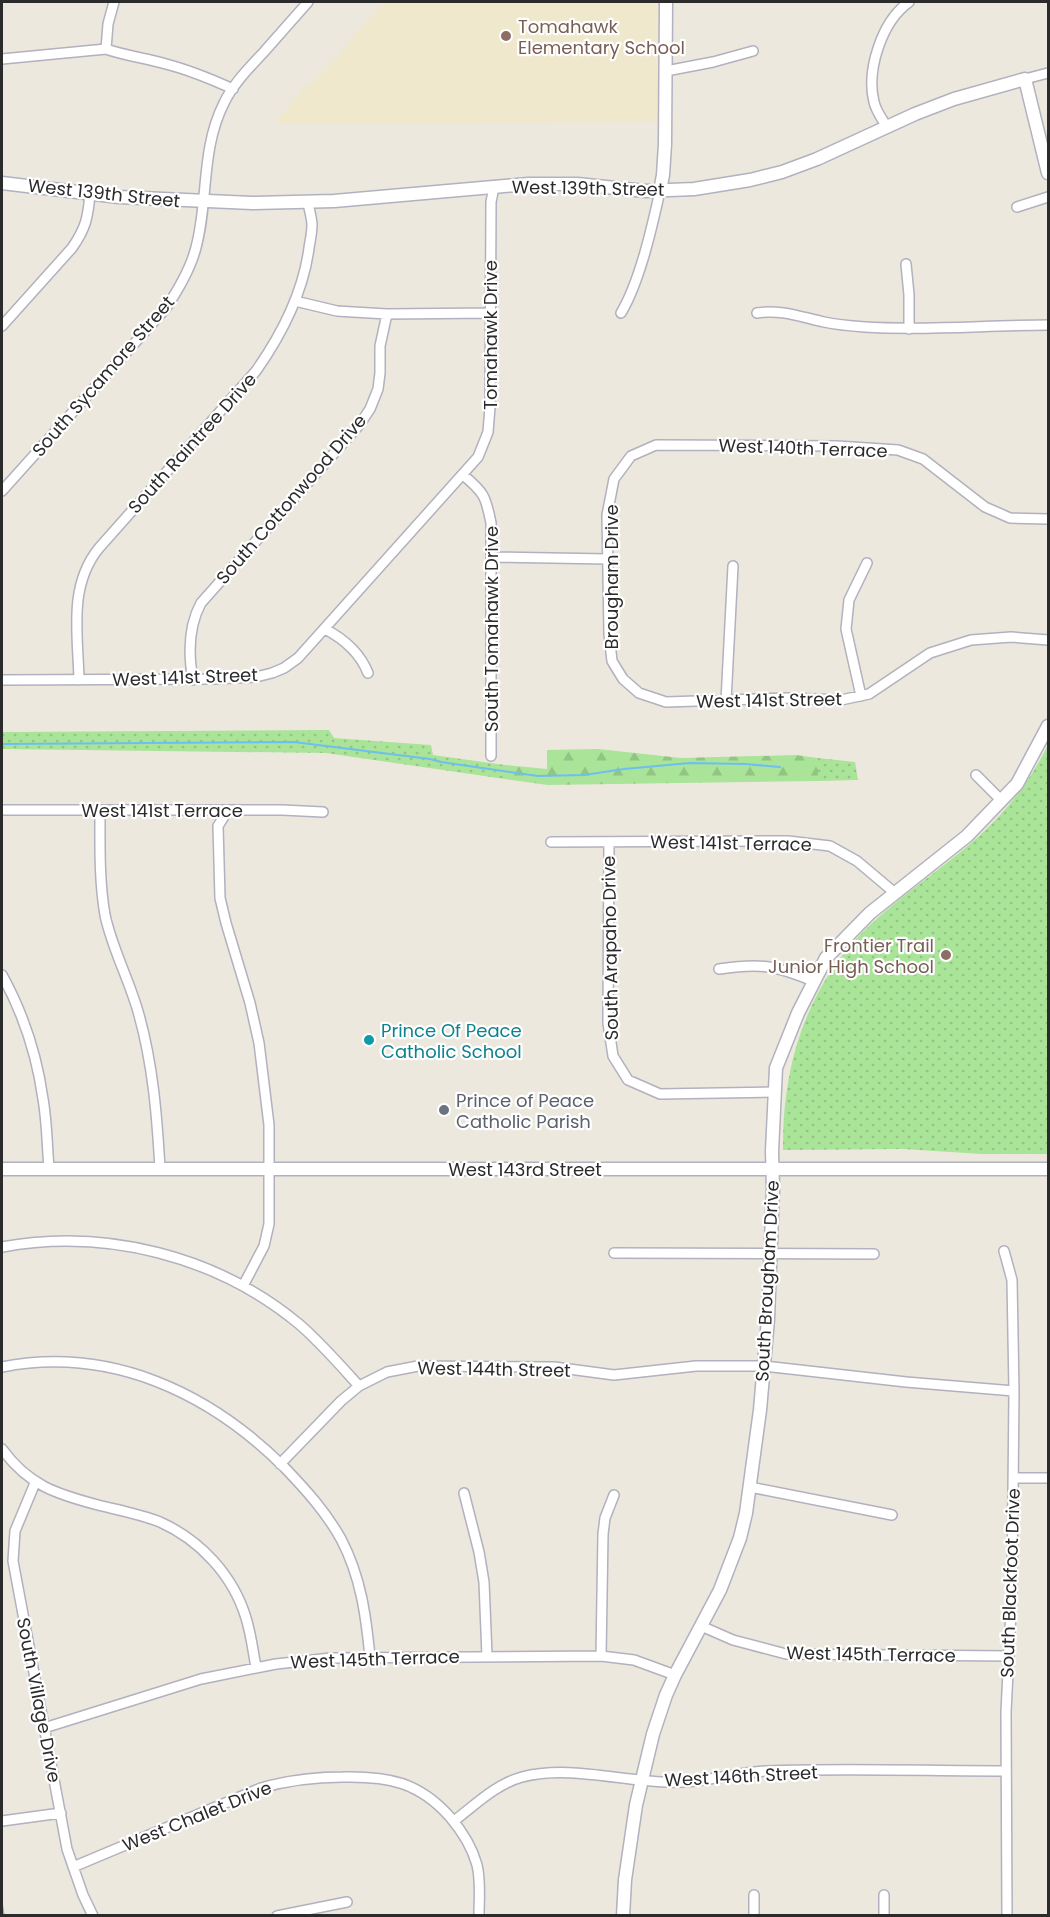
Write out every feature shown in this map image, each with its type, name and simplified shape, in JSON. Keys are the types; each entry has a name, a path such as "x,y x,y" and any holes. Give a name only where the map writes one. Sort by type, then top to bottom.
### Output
{"street":[{"path":"106,49 108,24 114,2"},
{"name":"South Sycamore Street","path":"2,491 172,299 188,272 195,251 208,154 215,126 224,104 244,74 309,2"},
{"path":"621,313 653,224 663,175 666,2"},
{"path":"887,127 875,104 872,84 875,60 887,24 909,2"},
{"path":"2,59 106,49 122,55 166,64 233,88"},
{"path":"666,71 753,51"},
{"name":"West 139th Street","path":"2,183 90,194 202,202 308,202 551,183 660,190 713,187 782,172 954,99 1048,73"},
{"path":"1025,79 1048,173"},
{"name":"Tomahawk Drive","path":"463,475 478,457 490,424 491,202 494,187"},
{"path":"2,326 81,236 88,218 90,194"},
{"path":"1017,207 1048,197"},
{"name":"South Raintree Drive","path":"79,680 78,598 80,582 86,567 99,548 256,371 273,347 287,322 301,287 312,226 308,202"},
{"path":"906,264 909,328"},
{"path":"295,301 337,310 387,314 491,313"},
{"path":"757,313 781,312 843,326 909,328 1048,325"},
{"name":"South Cottonwood Drive","path":"193,680 190,666 190,637 196,611 206,596 360,424 370,409 380,381 380,346 387,314"},
{"name":"Brougham Drive","path":"655,698 639,693 623,679 612,661 609,634 607,515 614,479 631,456 656,445 681,445"},
{"name":"West 140th Terrace","path":"681,445 837,446 898,450 923,459 985,507 1010,518 1048,519"},
{"name":"West 141st Street","path":"2,680 193,680 256,677 272,673 298,658 463,475"},
{"name":"South Tomahawk Drive","path":"463,475 479,487 488,505 491,523 491,756"},
{"path":"492,557 608,559"},
{"path":"861,696 846,629 849,600 867,563"},
{"path":"726,701 733,566"},
{"path":"325,629 338,635 356,653 368,674"},
{"name":"West 141st Street","path":"655,698 666,702 788,698 841,700 869,694 930,654 971,640 1011,637 1048,640"},
{"name":"South Brougham Drive","path":"623,1916 625,1880 642,1780 653,1734 675,1675 732,1563 744,1521 764,1366 771,1254 776,1068 798,1013 826,958 870,913 968,836 1017,784 1048,726"},
{"path":"976,775 1001,800"},
{"name":"West 141st Terrace","path":"2,810 323,812"},
{"path":"100,810 100,870 103,902 112,940 135,1003 146,1044 155,1094 160,1169"},
{"path":"228,810 218,826 220,898 259,1042 269,1125 267,1239 243,1286"},
{"name":"West 141st Terrace","path":"551,842 788,841 830,846 857,861 895,893"},
{"name":"South Arapaho Drive","path":"609,842 609,1023 613,1056 628,1080 660,1094 775,1092"},
{"path":"719,969 765,965 785,969 813,981"},
{"path":"2,975 18,1008 37,1066 46,1120 49,1168"},
{"name":"West 143rd Street","path":"2,1168 1048,1169"},
{"path":"2,1247 48,1241 81,1241 137,1247 193,1263 243,1286 299,1324 331,1354 359,1386"},
{"name":"South Blackfoot Drive","path":"1004,1251 1012,1280 1014,1391 1012,1591 1006,1712 1007,1916"},
{"path":"614,1253 874,1254"},
{"path":"2,1367 37,1362 108,1368 163,1384 192,1397 217,1411 244,1431 310,1495 327,1516 341,1539 360,1588 370,1657"},
{"name":"West 144th Street","path":"280,1464 341,1401 359,1386 387,1372 417,1366 554,1367 614,1375 696,1366 764,1366 1014,1391"},
{"path":"2,1449 10,1461 35,1483 61,1495 158,1522 192,1541 224,1573 233,1588 246,1618 256,1667"},
{"path":"1013,1478 1048,1478"},
{"name":"South Village Drive","path":"35,1483 15,1531 13,1561 67,1849 93,1916"},
{"path":"750,1487 892,1515"},
{"path":"464,1493 484,1582 487,1656"},
{"path":"601,1656 603,1534 605,1518 614,1495"},
{"name":"West 145th Terrace","path":"701,1626 733,1640 786,1654 1009,1656"},
{"name":"West 145th Terrace","path":"44,1728 201,1679 299,1660 370,1657 601,1656 634,1660 675,1675"},
{"name":"West 146th Street","path":"454,1821 497,1788 530,1775 553,1773 666,1782 695,1782 764,1771 1006,1771"},
{"name":"West Chalet Drive","path":"73,1867 261,1788 308,1778 369,1776 387,1779 424,1793 439,1804 454,1821 465,1837 476,1864 479,1882 479,1916"},
{"path":"2,1821 61,1813"},
{"path":"754,1895 754,1916"},
{"path":"884,1895 884,1916"},
{"path":"278,1916 347,1902"}],"shaded area":[{"name":"Tomahawk Elementary School","path":"384,2 658,2 658,122 274,124 303,89 324,71"}],"green space":[{"path":"329,730 334,738 431,745 433,755 505,765 505,779 326,753 2,749 2,732"},
{"name":"Frontier Trail Junior High School","path":"1048,745 1048,1154 981,1154 904,1149 783,1150 787,1087 794,1057 815,999 830,973 849,947 871,924 964,849 998,817 1026,783"},
{"path":"598,749 681,758 796,755 818,758 818,781 548,785 505,779 505,765 547,769 547,750"},
{"path":"818,758 855,762 858,780 818,781"}],"waterway":[{"path":"2,744 294,742 430,759 538,776 584,775 690,763 780,767"},
{"path":"2,1905 4,1916"}],"place":[{"name":"Tomahawk Elementary School","path":"506,36"},
{"name":"Frontier Trail Junior High School","path":"946,955"},
{"name":"Prince Of Peace Catholic School","path":"369,1040"},
{"name":"Prince of Peace Catholic Parish","path":"444,1110"}]}
